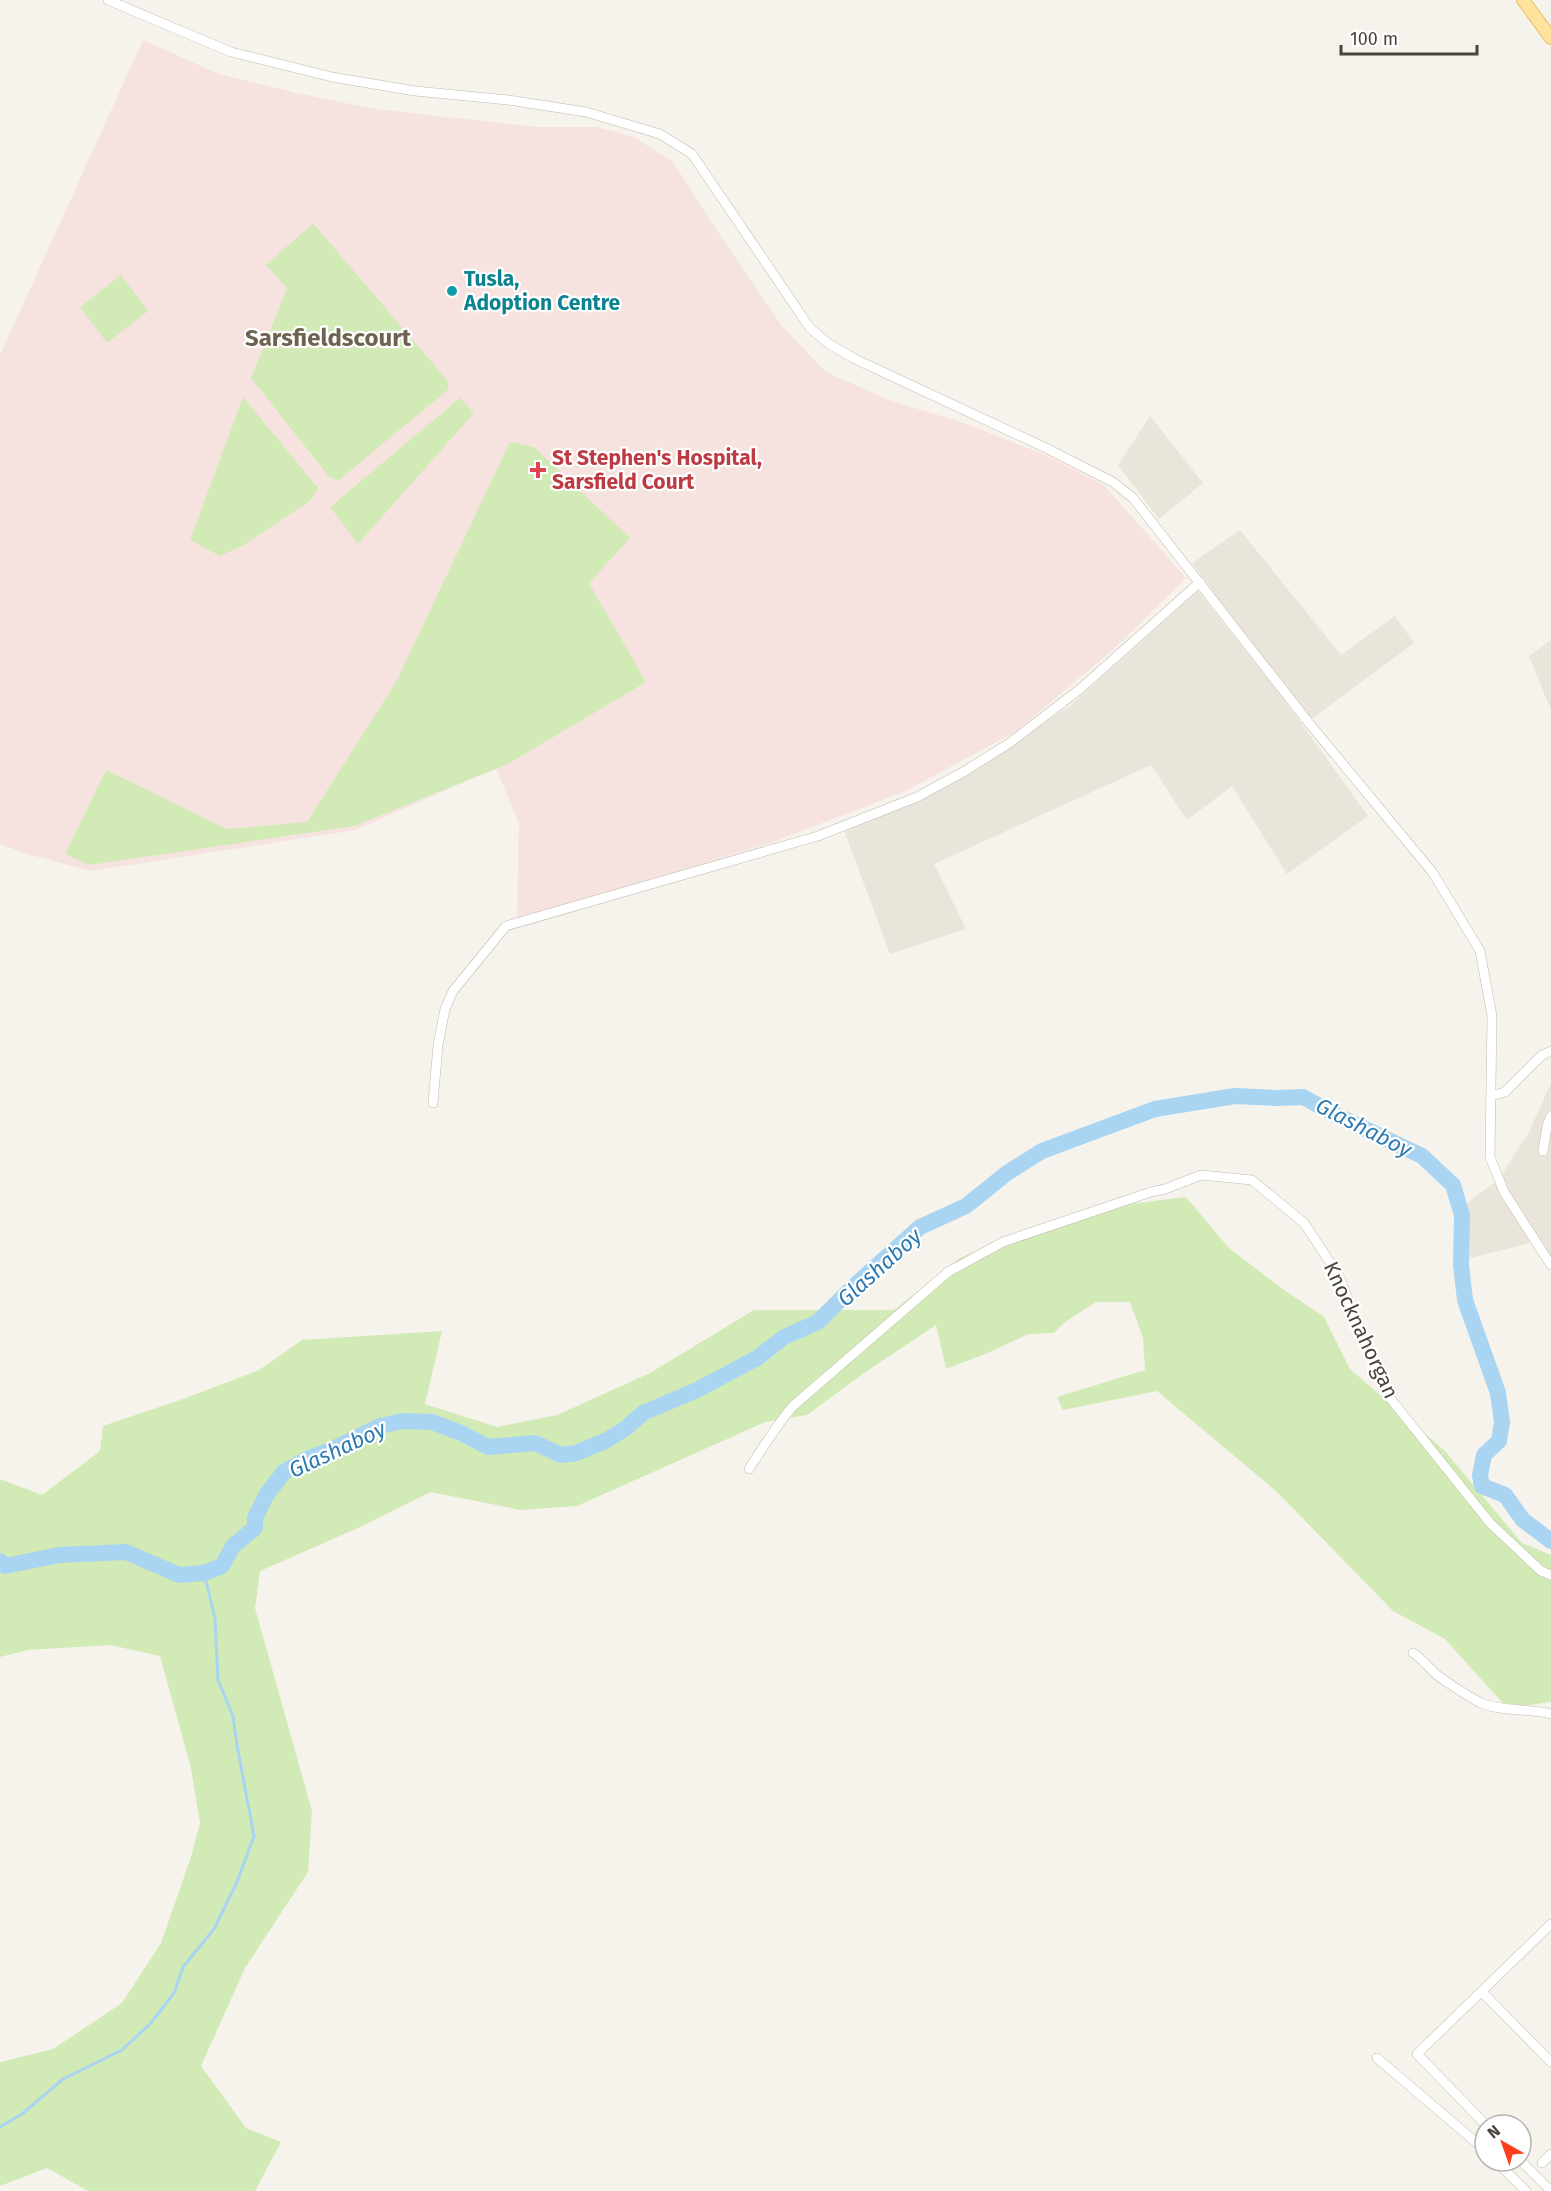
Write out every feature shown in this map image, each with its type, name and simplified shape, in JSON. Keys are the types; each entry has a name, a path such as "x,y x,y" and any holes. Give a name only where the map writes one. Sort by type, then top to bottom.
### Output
{"main road":[{"path":"1523,0 1551,38"}],"street":[{"path":"108,0 231,52 321,74 415,91 508,100 586,112 660,134 692,154 810,328 828,344 855,359 1046,448 1113,482 1133,498 1319,736 1433,873 1480,951 1492,1016 1490,1157 1504,1192 1551,1265"},
{"path":"433,1103 438,1045 445,1009 453,991 506,926 818,836 917,797 1011,742 1080,689 1200,582"},
{"path":"1491,1096 1505,1092 1542,1055 1551,1051"},
{"path":"1543,1151 1551,1116"},
{"name":"Knocknahorgan","path":"749,1469 769,1440 775,1426 793,1406 948,1272 1004,1242 1201,1175 1252,1180 1304,1222 1339,1276 1386,1393 1490,1523 1541,1571 1551,1575"},
{"path":"1413,1653 1424,1659 1442,1679 1481,1703 1551,1714"},
{"path":"1474,2113 1417,2054 1551,1924"},
{"path":"1482,1992 1551,2062"},
{"path":"1377,2058 1473,2140"},
{"path":"1542,2163 1551,2154"},
{"path":"1509,2173 1526,2191"},
{"path":"1533,2173 1551,2191"}],"shaded area":[{"name":"St Stephen's Hospital, Sarsfield Court","path":"143,40 219,74 375,109 538,127 597,127 634,137 673,162 781,325 826,372 889,400 967,424 1048,456 1104,485 1186,578 1114,649 1015,732 906,791 770,843 517,919 519,824 496,768 356,830 91,871 27,854 0,844 0,355"},
{"path":"1150,416 1203,483 1159,519 1118,465"},
{"path":"1240,530 1341,655 1395,616 1414,643 1309,721 1192,563"},
{"path":"1198,591 1283,698 1368,816 1287,874 1232,786 1187,820 1151,765 934,864 966,929 890,954 844,830 961,778 1071,705"},
{"path":"1551,640 1551,710 1529,656"},
{"path":"1551,1083 1551,1256 1538,1241 1471,1258 1457,1211 1499,1179 1528,1134"}],"green space":[{"path":"313,223 447,380 449,389 339,480 330,478 251,378 287,288 266,265"},
{"path":"121,275 148,311 107,343 80,307"},
{"path":"243,397 318,488 310,501 244,545 220,556 190,540"},
{"path":"460,398 474,413 358,544 330,507"},
{"path":"510,442 534,447 630,538 589,583 646,682 508,764 354,826 89,865 65,854 106,770 227,829 307,822 396,682"},
{"path":"1186,1197 1229,1248 1324,1317 1350,1369 1444,1450 1522,1543 1551,1555 1551,1702 1507,1708 1445,1639 1393,1611 1277,1492 1157,1391 1063,1410 1057,1397 1145,1370 1143,1338 1130,1302 1096,1302 1065,1322 1054,1333 1028,1334 946,1369 936,1325 864,1373 807,1415 765,1422 577,1506 521,1510 431,1492 358,1528 260,1571 255,1608 312,1811 308,1872 245,1968 201,2066 246,2128 281,2142 255,2191 88,2191 47,2168 0,2186 0,2062 53,2049 122,2003 161,1943 191,1857 200,1823 191,1768 160,1656 110,1645 28,1650 0,1657 0,1479 42,1495 100,1451 103,1426 259,1370 302,1340 442,1331 425,1404 497,1427 557,1415 650,1373 754,1310 894,1310 960,1258 1016,1235 1122,1205"}],"waterway":[{"name":"Glashaboy","path":"0,1561 5,1566 59,1555 126,1552 179,1575 204,1573 222,1566 233,1546 255,1528 255,1518 267,1494 284,1472 380,1426 403,1421 432,1422 488,1447 535,1443 561,1455 576,1453 605,1441 625,1429 643,1413 697,1390 757,1358 784,1337 818,1322 920,1227 966,1206 1007,1173 1042,1151 1155,1109 1235,1096 1303,1097 1422,1156 1453,1185 1462,1215 1461,1265 1465,1300 1498,1393 1502,1422 1499,1441 1484,1455 1480,1475 1482,1486 1505,1495 1523,1520 1551,1541"},
{"path":"0,2127 22,2114 63,2079 122,2050 151,2023 174,1993 183,1967 214,1929 237,1882 254,1836 233,1716 218,1680 215,1618 204,1573"}],"place":[{"name":"Tusla, Adoption Centre","path":"452,291"},
{"name":"St Stephen's Hospital, Sarsfield Court","path":"538,470"}],"district":[{"name":"Sarsfieldscourt","path":"328,338"}]}
